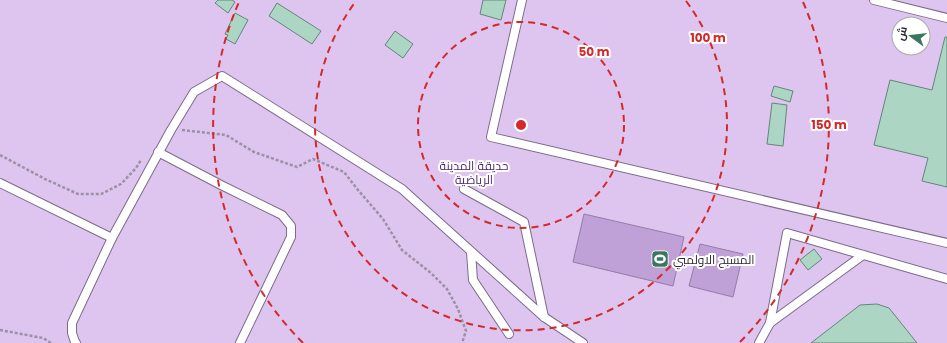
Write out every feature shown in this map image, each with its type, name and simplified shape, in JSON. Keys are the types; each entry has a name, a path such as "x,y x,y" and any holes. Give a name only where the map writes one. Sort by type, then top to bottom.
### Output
{"lane":[{"path":"522,0 491,137 947,243"},
{"path":"874,0 947,18"},
{"path":"76,343 72,333 72,322 112,238 158,152 194,92 222,76 402,189 544,317 583,343"},
{"path":"158,152 282,215 291,226 291,237 240,343"},
{"path":"0,183 112,238"},
{"path":"464,189 524,222 544,317"},
{"path":"759,343 770,324 787,233 947,278"},
{"path":"471,252 473,280 508,334"},
{"path":"770,324 863,255"}],"path":[{"path":"0,330 44,338 51,343"}],"green space":[{"name":"حديقة المدينة الرياضية","path":"0,0 947,0 947,343 0,343"}],"shaded area":[{"path":"584,214 684,237 673,286 573,262"},
{"path":"700,244 743,254 733,297 689,286"}],"building":[{"path":"218,0 232,0 235,2 228,13 215,3"},
{"path":"483,0 506,0 501,20 480,14"},
{"path":"277,3 321,31 312,44 269,16"},
{"path":"235,13 248,20 235,44 226,39 228,35 225,34"},
{"path":"395,31 413,44 403,58 385,45"},
{"path":"945,37 947,37 947,187 922,181 928,158 874,145 890,80 932,90"},
{"path":"774,86 793,91 790,102 771,96"},
{"path":"772,103 787,105 783,146 767,144"},
{"path":"814,249 822,259 808,270 800,260"},
{"path":"877,304 889,308 917,343 811,343 860,305"}],"place":[{"name":"المسبح الاولمبي","path":"660,259"}]}
